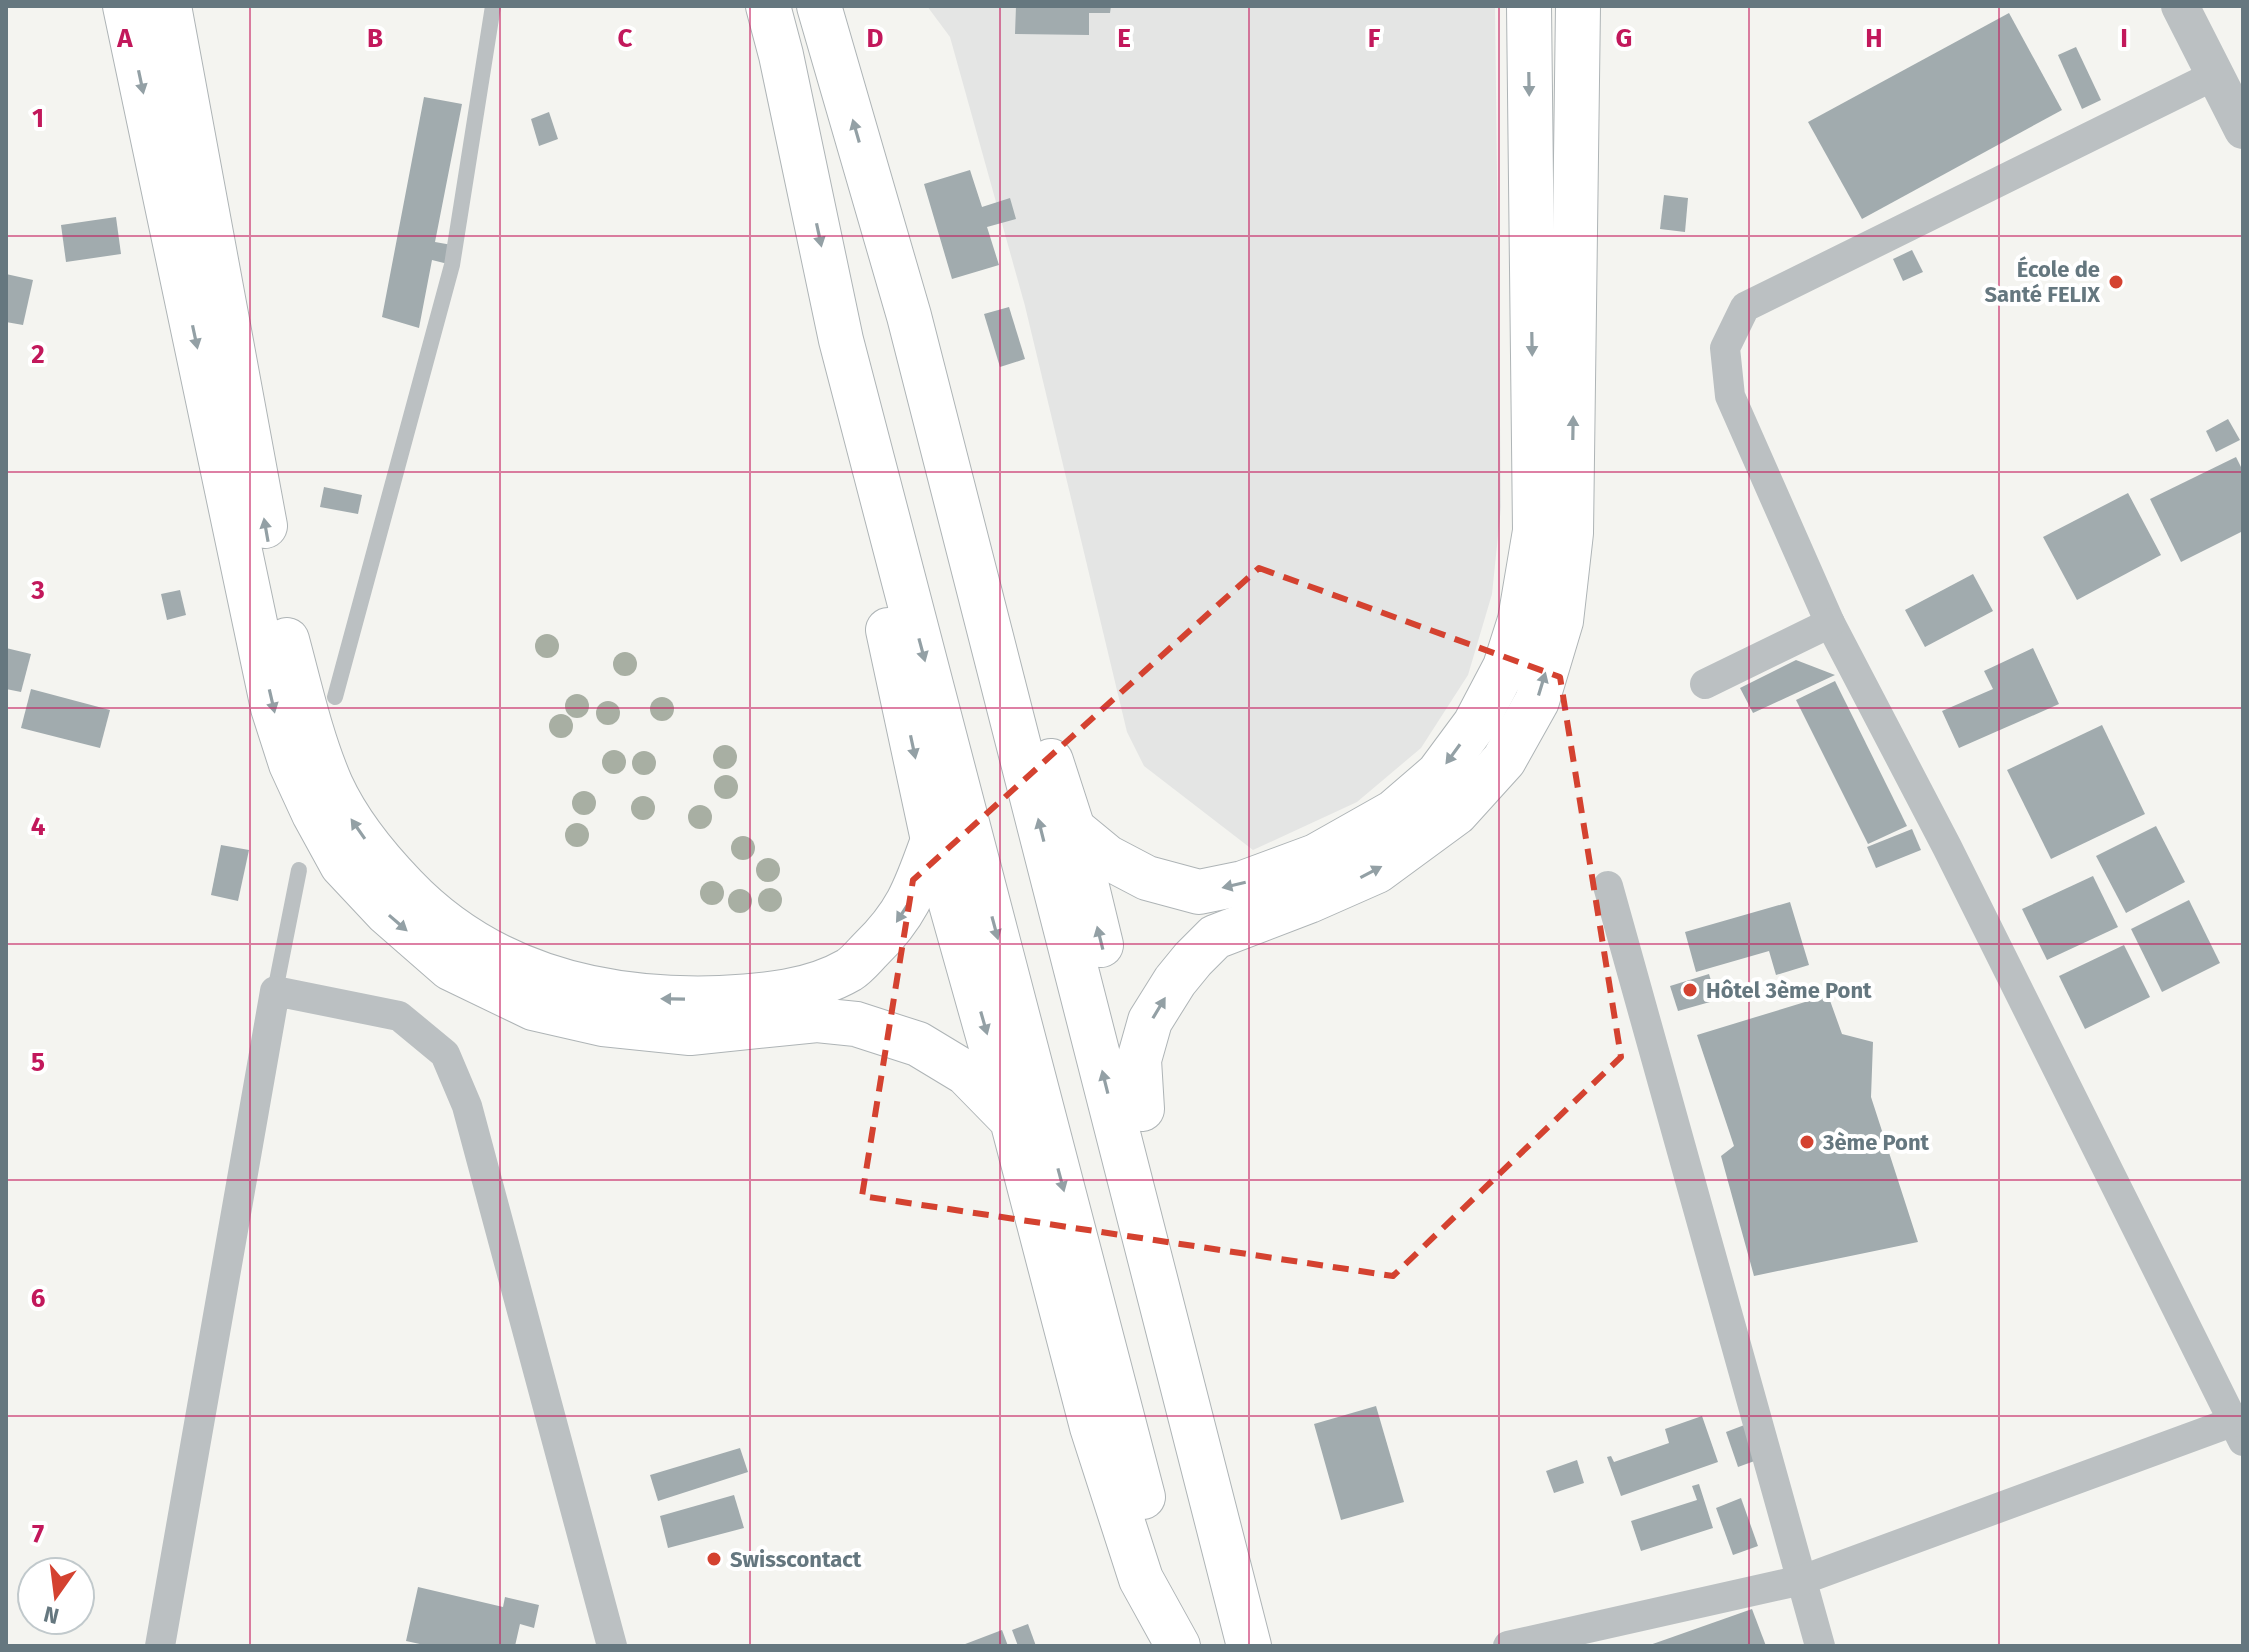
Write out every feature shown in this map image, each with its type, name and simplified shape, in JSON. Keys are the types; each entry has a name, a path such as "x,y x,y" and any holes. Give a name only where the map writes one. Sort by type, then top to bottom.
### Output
{"main road":[{"path":"125,6 273,708 291,764 342,865 387,913 450,968 533,1008 603,1024 690,1033 817,1020 856,1024 918,1044 966,1073 1012,1120"},
{"path":"169,6 281,612 299,688 331,785 358,831 406,888 445,921 488,951 541,976 599,991 670,1000 754,996 810,987 851,969 900,918 913,896 933,840"},
{"path":"768,6 841,340 888,627 933,840 1012,1120 1096,1441 1141,1579 1180,1646"},
{"path":"819,6 909,316 1073,829 1142,1109 1219,1446 1235,1589"},
{"path":"1073,829 1107,857 1147,878 1199,892 1243,883 1316,856 1394,812 1438,774 1475,724 1505,667 1520,620 1535,531 1529,6"},
{"path":"1142,1109 1139,1060 1150,1021 1193,959 1215,937 1377,871 1456,813 1504,760 1537,701 1561,621 1571,533 1578,6"},
{"path":"909,316 1249,1646"},
{"path":"841,340 1180,1646"}],"street":[{"path":"2180,6 2243,130"},
{"path":"1508,1646 1802,1580 2240,1427 1947,847 1830,623 1730,396 1725,348 1745,307 2215,75"},
{"path":"1705,684 1830,623"},
{"path":"1608,886 1820,1646"},
{"path":"160,1646 275,991 399,1016 445,1054 467,1106 612,1646"}],"lane":[{"path":"335,697 452,265 493,6"},
{"path":"275,991 299,870"}],"highlighted area":[{"path":"1259,568 1560,677 1621,1057 1393,1276 862,1196 913,880"}],"shaded area":[{"path":"927,6 1495,6 1501,507 1492,594 1468,675 1421,748 1357,802 1253,850 1144,766 1127,732 1025,306 950,37"}],"building":[{"path":"1016,6 1111,6 1110,13 1089,13 1089,35 1015,34"},
{"path":"2009,13 2062,110 1862,219 1808,122"},
{"path":"2076,47 2101,100 2082,109 2058,55"},
{"path":"424,97 462,104 435,242 452,245 448,264 432,260 419,328 382,317"},
{"path":"549,112 558,139 539,146 531,119"},
{"path":"970,170 982,207 1010,198 1016,219 987,227 999,265 952,279 924,184"},
{"path":"1664,195 1688,198 1685,232 1660,229"},
{"path":"116,217 121,254 66,262 61,225"},
{"path":"1912,250 1923,272 1903,281 1893,259"},
{"path":"6,274 33,280 23,325 6,322"},
{"path":"1009,307 1025,359 1000,367 984,314"},
{"path":"2228,419 2240,440 2216,452 2206,431"},
{"path":"2236,457 2243,471 2243,531 2181,562 2150,499"},
{"path":"324,487 362,495 358,514 320,507"},
{"path":"2128,493 2161,555 2077,600 2043,537"},
{"path":"1973,574 1993,611 1925,647 1905,610"},
{"path":"180,590 186,615 167,620 161,594"},
{"path":"6,648 31,654 21,692 6,689"},
{"path":"2033,648 2059,704 1959,748 1942,711 1993,689 1984,671"},
{"path":"1796,660 1835,675 1753,713 1740,688"},
{"path":"1835,681 1907,826 1868,844 1796,700"},
{"path":"31,689 110,710 100,748 21,728"},
{"path":"2102,725 2145,814 2051,859 2007,770"},
{"path":"2156,826 2185,882 2126,913 2096,856"},
{"path":"1912,829 1921,850 1876,868 1867,847"},
{"path":"221,845 249,850 238,901 211,895"},
{"path":"2093,876 2118,927 2047,960 2022,909"},
{"path":"2189,900 2220,963 2162,992 2131,929"},
{"path":"1790,902 1809,965 1776,975 1769,951 1696,972 1685,932"},
{"path":"2124,945 2150,997 2085,1029 2059,976"},
{"path":"1709,974 1717,1000 1678,1011 1670,986"},
{"path":"1828,995 1842,1034 1873,1042 1871,1097 1918,1242 1754,1276 1721,1156 1734,1146 1697,1035"},
{"path":"1376,1406 1404,1502 1341,1520 1314,1424"},
{"path":"1702,1416 1718,1462 1621,1496 1607,1457 1611,1456 1614,1462 1669,1443 1665,1429"},
{"path":"1747,1424 1760,1459 1738,1467 1726,1432"},
{"path":"740,1448 748,1472 658,1501 650,1475"},
{"path":"1577,1460 1584,1483 1554,1493 1546,1471"},
{"path":"1699,1484 1713,1528 1641,1551 1631,1521 1697,1500 1692,1486"},
{"path":"734,1495 744,1528 668,1548 660,1516"},
{"path":"1741,1498 1758,1546 1733,1555 1716,1508"},
{"path":"418,1587 503,1607 505,1597 539,1605 534,1628 520,1624 515,1646 429,1646 406,1641"},
{"path":"1752,1609 1766,1646 1647,1646"},
{"path":"1028,1624 1036,1646 1018,1646 1012,1630"},
{"path":"1002,1630 1008,1646 960,1646"}],"place":[{"name":"École de Santé FELIX","path":"2116,282"},
{"name":"Hôtel 3ème Pont","path":"1690,990"},
{"name":"3ème Pont","path":"1807,1142"},
{"name":"Swisscontact","path":"714,1559"}]}
